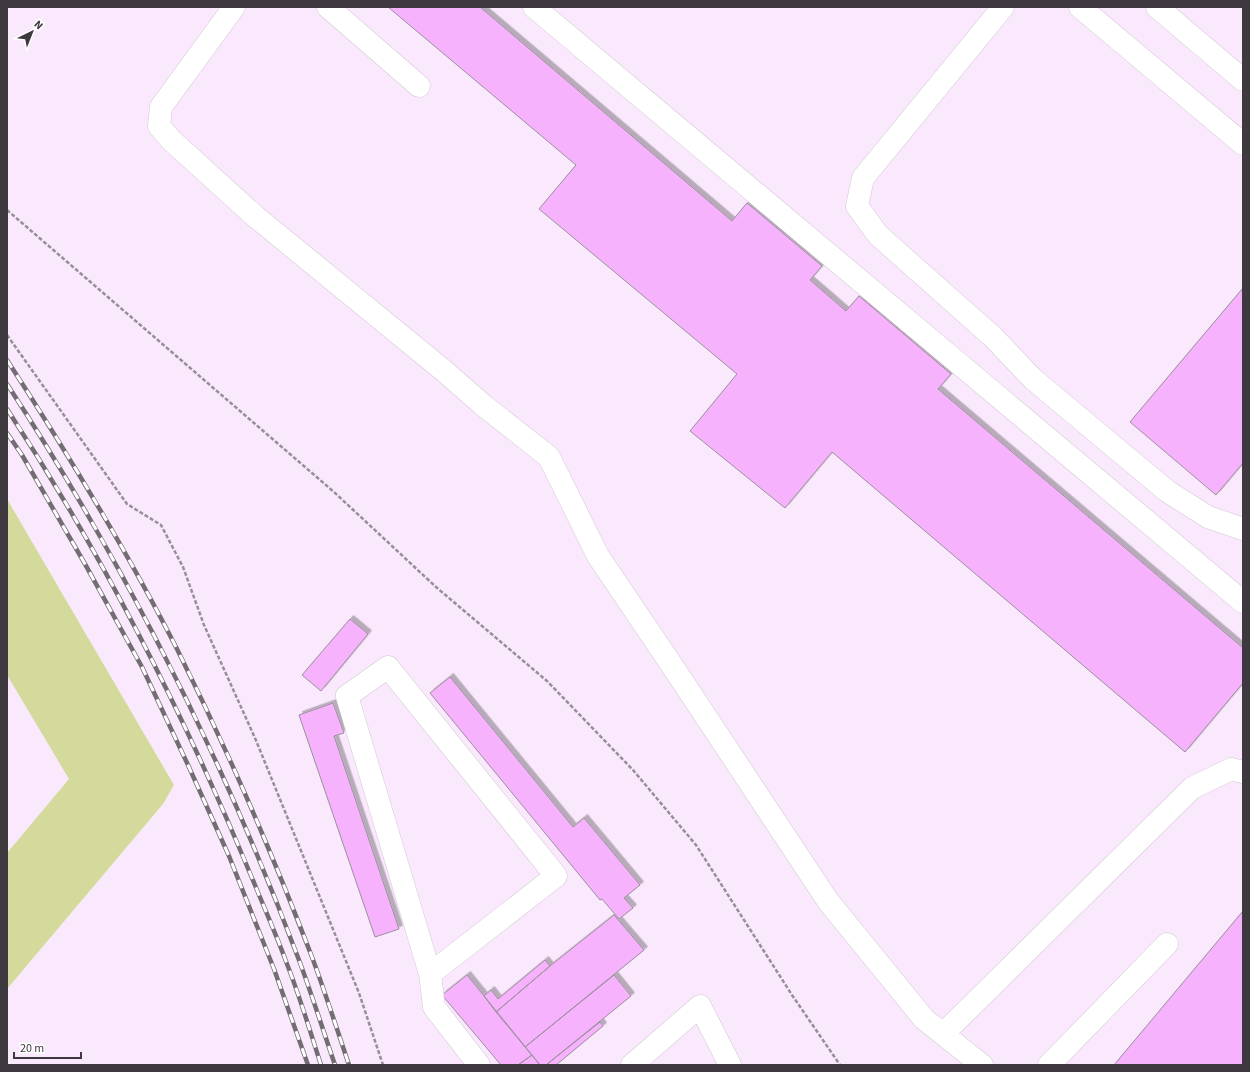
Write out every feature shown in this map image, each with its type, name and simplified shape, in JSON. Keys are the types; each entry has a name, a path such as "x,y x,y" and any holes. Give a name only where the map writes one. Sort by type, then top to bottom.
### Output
{"street":[{"path":"234,7 161,107 159,126 171,140 256,217 443,370 483,405 549,457 598,556 680,676 828,901 924,1019 982,1065"},
{"path":"328,7 419,86"},
{"path":"534,7 1243,602"},
{"path":"1003,7 863,178 857,206 878,235 993,337 1032,379 1167,491 1208,517 1243,530"},
{"path":"1080,7 1243,144"},
{"path":"1157,7 1243,80"},
{"path":"430,974 556,876 388,667 347,696 430,974 434,1007 479,1065"},
{"path":"943,1034 1192,788 1231,769 1243,772"},
{"path":"1049,1065 1167,944"},
{"path":"632,1065 700,1006 729,1064"}],"path":[{"path":"7,210 328,487 436,588 547,680 633,770 696,845 792,995 840,1065"},
{"path":"7,335 127,504 161,526 183,567 204,626 255,738 359,993 383,1065"}],"shaded area":[{"path":"7,7 1243,7 1243,1065 7,1065 7,989 163,804 174,785 7,499"},
{"path":"7,675 70,779 7,853"}],"green space":[{"path":"7,499 174,785 163,804 7,989 7,853 69,779 7,675"}],"building":[{"path":"388,7 480,7 732,221 747,203 822,266 810,280 846,311 859,296 951,374 938,389 1243,648 1243,683 1185,752 832,452 785,508 690,431 737,374 539,209 576,165"},
{"path":"1243,288 1243,463 1216,495 1130,422"},
{"path":"350,619 368,634 321,691 302,675"},
{"path":"450,677 573,827 584,818 640,885 624,898 633,908 619,919 602,899 600,900 430,693"},
{"path":"333,703 344,733 334,736 399,929 375,937 299,715"},
{"path":"1243,911 1243,1065 1114,1065"},
{"path":"614,915 644,950 525,1047 496,1012 550,966"},
{"path":"545,960 550,966 496,1012 484,996 491,990 498,999"},
{"path":"467,975 532,1055 518,1065 501,1065 442,995"},
{"path":"614,975 631,996 546,1065 540,1065 525,1047"},
{"path":"600,1022 603,1026 556,1065 546,1065"},
{"path":"532,1055 540,1065 518,1065"}],"railway":[{"path":"7,360 74,466 117,538 158,612 196,687 248,801 297,918 317,970 349,1065"},
{"path":"7,384 92,522 169,664 238,810 304,973 335,1065"},
{"path":"7,409 78,524 111,583 174,704 231,827 276,936 296,989 321,1065"},
{"path":"7,433 22,455 85,564 142,667 229,856 274,969 308,1065"}]}
